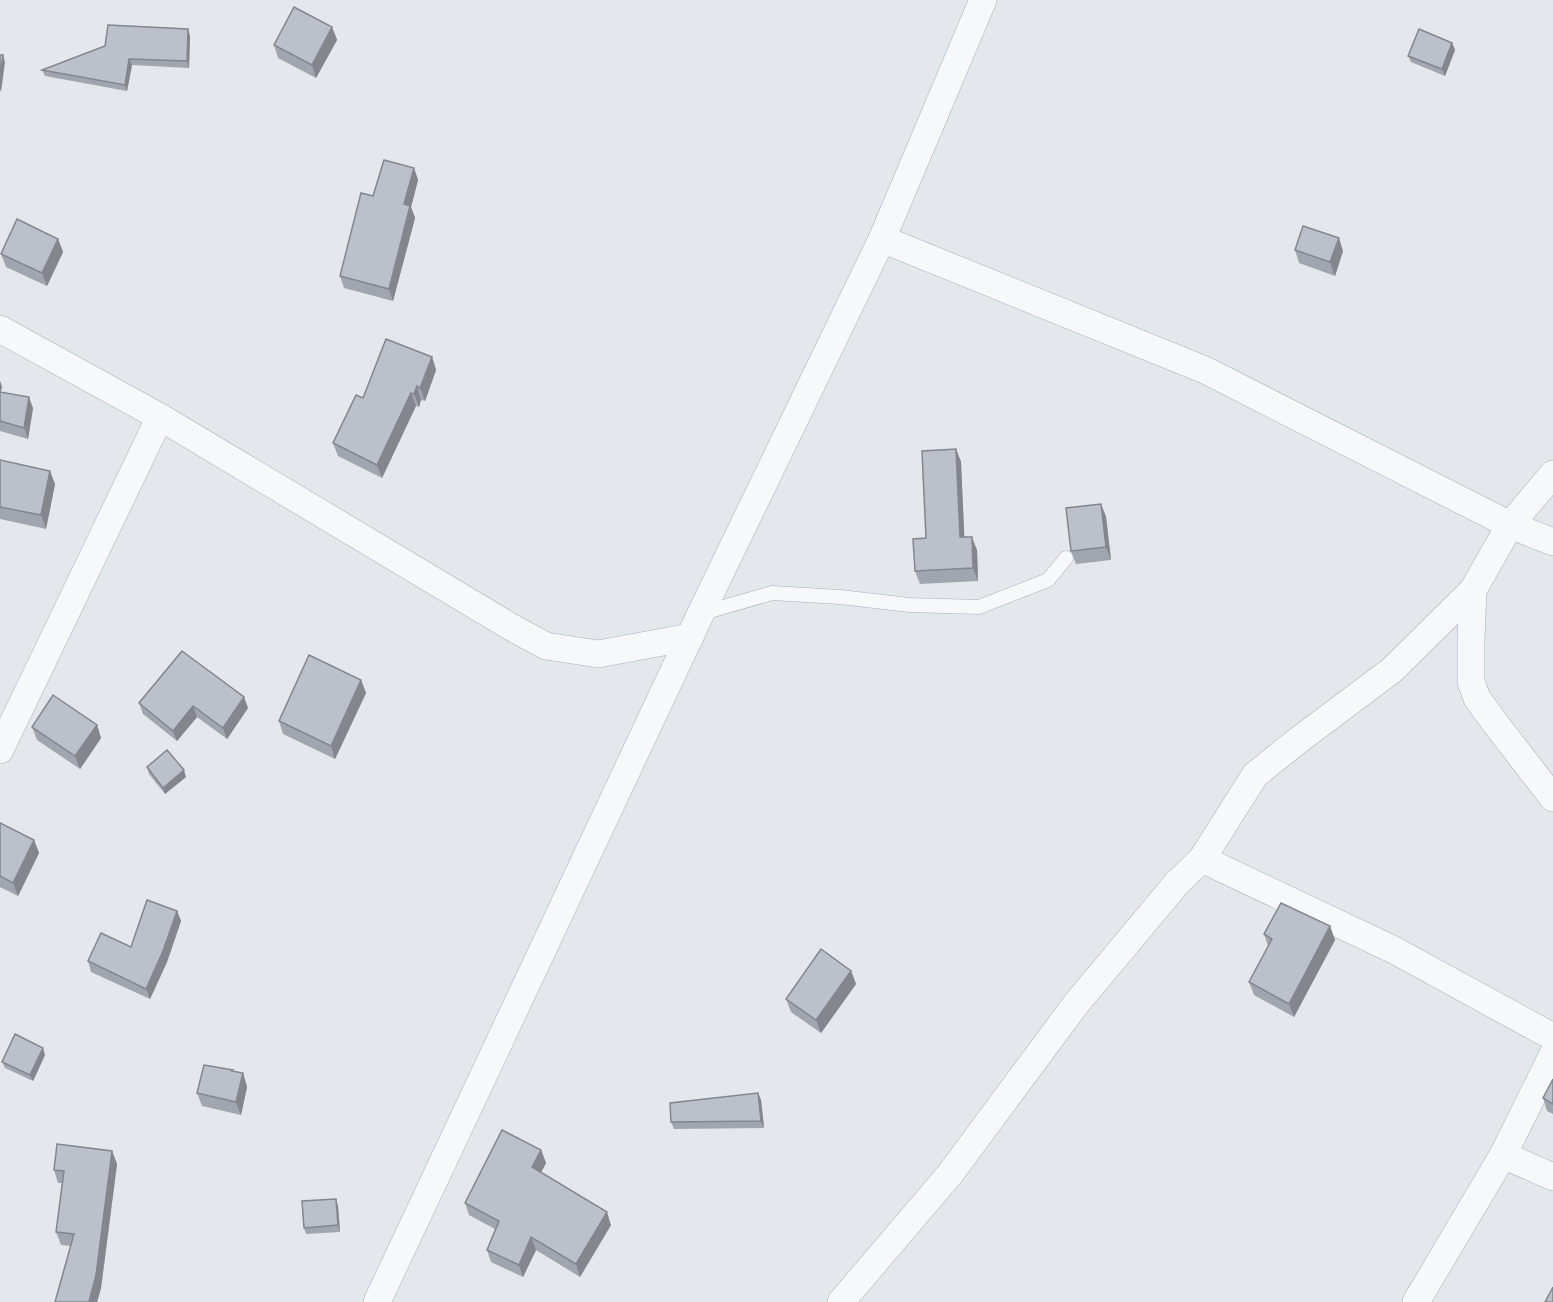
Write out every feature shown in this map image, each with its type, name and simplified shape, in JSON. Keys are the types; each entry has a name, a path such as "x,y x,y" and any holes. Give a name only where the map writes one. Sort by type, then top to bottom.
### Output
{"street":[{"path":"377,1302 695,625 882,239 983,0"},
{"path":"882,239 1205,370 1510,525 1553,542"},
{"path":"0,329 160,417 546,646 598,654 695,625"},
{"path":"0,750 160,417"},
{"path":"841,1302 951,1174 1076,1004 1177,883 1202,860 1255,775 1392,670 1473,590 1510,525 1553,474"},
{"path":"1473,590 1471,682 1477,698 1553,798"},
{"path":"1202,860 1394,950 1553,1037"},
{"path":"1416,1302 1503,1155 1553,1054"},
{"path":"1503,1155 1553,1177"}],"lane":[{"path":"695,625 772,593 840,597 909,605 979,607 1048,580 1066,558"}],"building":[{"path":"294,7 332,27 312,65 274,45"},
{"path":"108,25 188,29 187,61 129,59 125,85 42,70 105,46"},
{"path":"1419,29 1452,43 1442,69 1408,56"},
{"path":"0,55 3,55 0,77"},
{"path":"384,160 414,168 404,204 410,206 389,289 340,276 361,193 373,196"},
{"path":"17,219 58,239 42,273 1,254"},
{"path":"1303,226 1339,238 1330,262 1295,250"},
{"path":"386,339 432,357 420,388 417,386 414,394 411,393 377,465 333,443 356,395 363,398"},
{"path":"0,392 29,397 24,428 0,421"},
{"path":"956,449 960,537 972,537 973,568 915,571 913,539 926,538 922,451"},
{"path":"0,460 50,471 41,515 0,507"},
{"path":"1101,504 1106,547 1071,551 1066,508"},
{"path":"182,651 244,697 223,728 193,706 173,731 139,703"},
{"path":"309,655 361,680 331,746 279,721"},
{"path":"53,695 97,725 75,756 32,727"},
{"path":"167,750 184,770 163,788 147,767"},
{"path":"0,823 34,840 13,883 0,876"},
{"path":"147,900 177,911 146,989 88,961 101,933 131,947"},
{"path":"1281,903 1330,926 1289,1004 1249,982 1272,939 1264,934"},
{"path":"821,949 851,971 816,1020 786,999"},
{"path":"15,1034 43,1048 30,1075 2,1062"},
{"path":"204,1065 243,1073 236,1102 197,1093"},
{"path":"1553,1079 1553,1104 1543,1098"},
{"path":"758,1093 761,1121 671,1122 670,1103"},
{"path":"502,1130 541,1150 532,1167 607,1212 576,1264 531,1237 519,1265 487,1250 499,1221 465,1203"},
{"path":"57,1144 112,1151 96,1275 89,1302 55,1302 74,1234 56,1232 64,1171 54,1170"},
{"path":"336,1199 338,1225 304,1228 302,1201"},
{"path":"1553,1287 1553,1302 1545,1302"}]}
